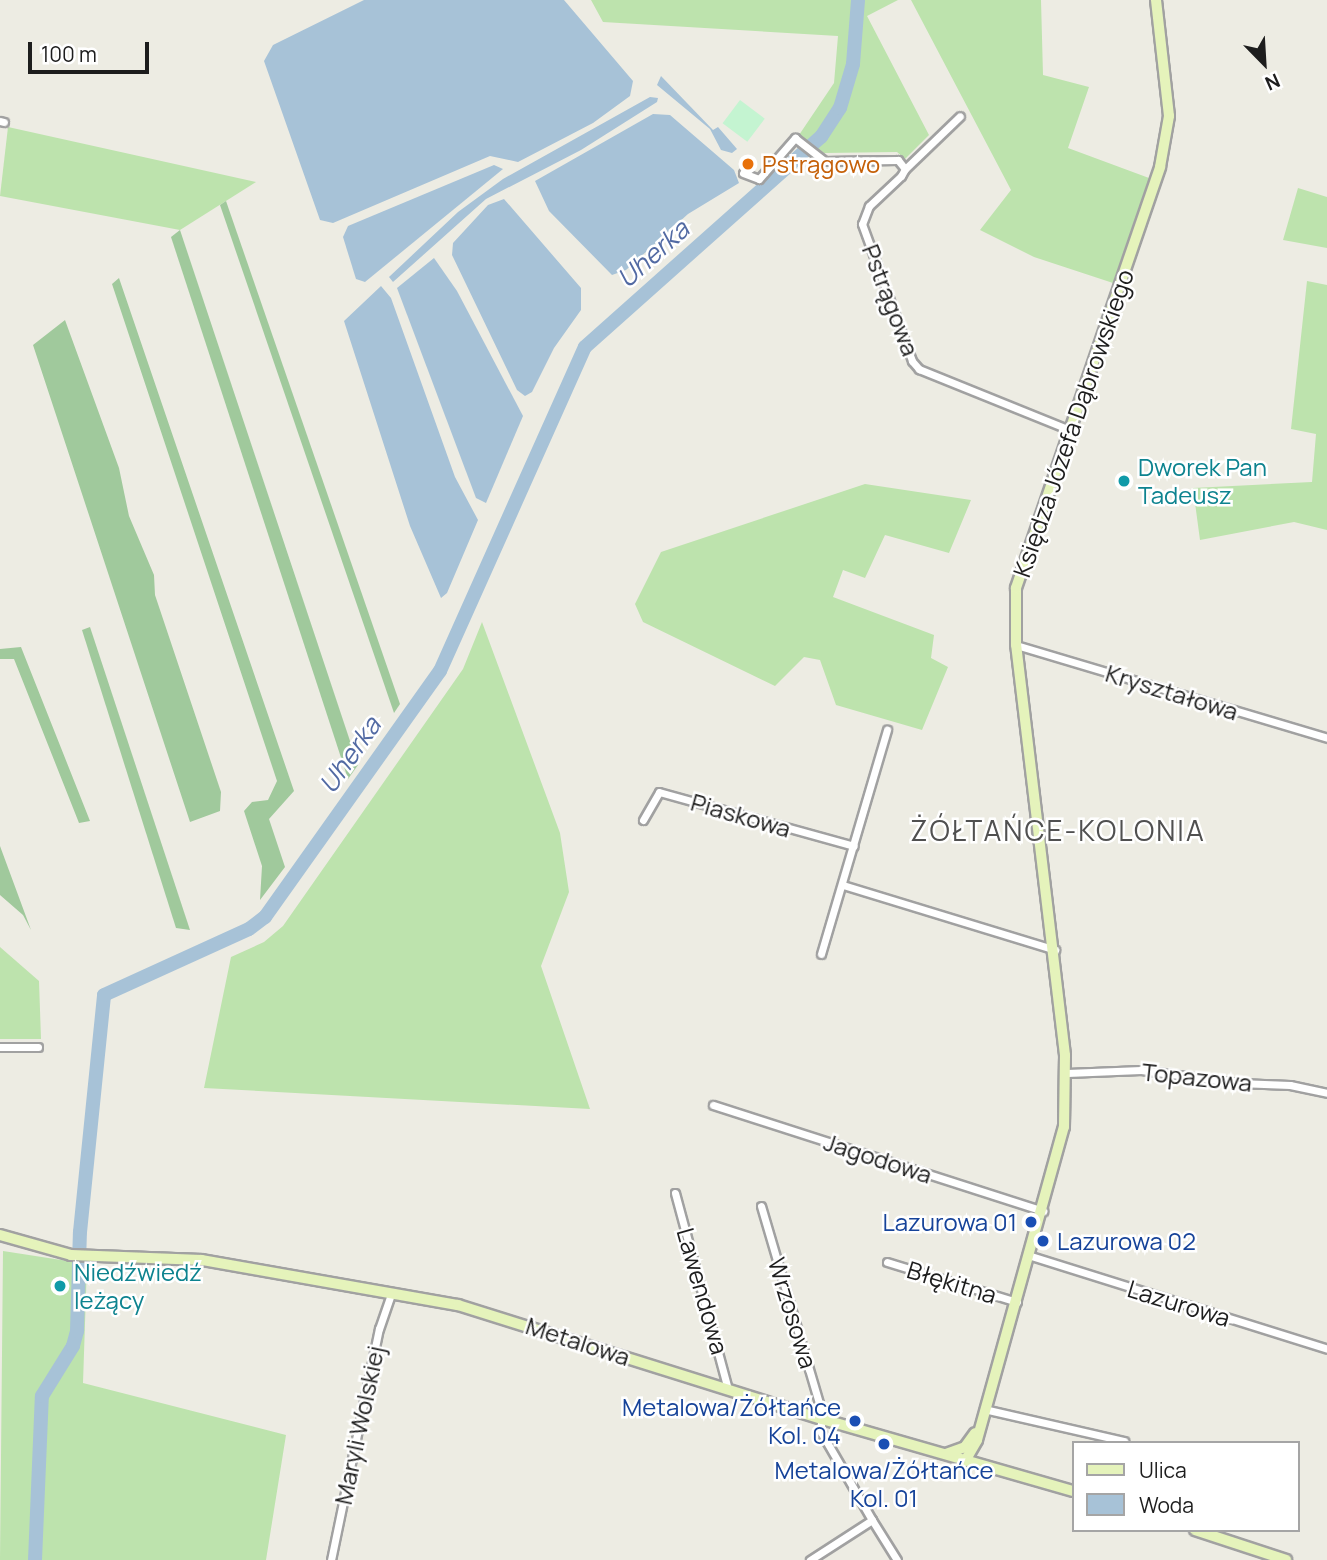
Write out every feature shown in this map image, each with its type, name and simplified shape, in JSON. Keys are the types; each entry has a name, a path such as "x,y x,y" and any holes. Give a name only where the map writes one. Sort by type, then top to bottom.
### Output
{"street":[{"name":"Księdza Józefa Dąbrowskiego","path":"965,1461 977,1440 1060,1150 1067,1073 1056,951 1016,645 1016,588 1162,159 1168,87 1156,0"},
{"name":"Pstrągowa","path":"960,116 869,206 862,225 912,360 919,369 1070,430"},
{"path":"743,173 759,179 795,138 824,161 898,160 905,169"},
{"name":"Kryształowa","path":"1016,645 1327,738"},
{"path":"821,954 887,730"},
{"name":"Piaskowa","path":"643,820 659,792 854,846"},
{"path":"843,885 1056,951"},
{"path":"0,1047 38,1047"},
{"name":"Topazowa","path":"1067,1073 1141,1070 1238,1083 1290,1085 1327,1093"},
{"name":"Jagodowa","path":"713,1105 1043,1211"},
{"name":"Lawendowa","path":"675,1193 728,1389"},
{"name":"Wrzosowa","path":"761,1206 822,1419 824,1439 897,1560"},
{"name":"Metalowa","path":"0,1235 71,1255 202,1260 392,1291 482,1311 822,1419 1072,1491"},
{"name":"Lazurowa","path":"1031,1256 1327,1349"},
{"name":"Błękitna","path":"887,1262 1017,1302"},
{"name":"Maryli Wolskiej","path":"331,1560 379,1329 392,1291"},
{"path":"984,1409 1124,1441"},
{"name":"Księdza Józefa Dąbrowskiego","path":"965,1447 979,1427"},
{"path":"977,1440 981,1456 991,1468"},
{"path":"943,1454 965,1447 965,1461"},
{"path":"810,1560 872,1520"},
{"path":"1201,1532 1286,1560"}],"green space":[{"path":"591,0 898,0 867,16 929,135 905,159 897,152 824,153 799,135 834,83 838,36 603,22"},
{"path":"911,0 1041,0 1043,75 1089,87 1068,148 1149,178 1113,283 1034,257 980,230 1011,190"},
{"path":"740,100 765,119 747,142 723,123"},
{"path":"8,127 256,182 180,230 0,196"},
{"path":"1298,188 1327,197 1327,248 1283,240"},
{"path":"226,201 400,704 394,713 220,205"},
{"path":"180,230 358,765 348,779 171,237"},
{"path":"119,278 294,791 269,819 285,867 260,900 262,866 244,811 252,802 268,800 277,781 112,284"},
{"path":"1307,281 1327,285 1327,530 1294,522 1200,540 1193,488 1312,482 1316,434 1291,429"},
{"path":"65,320 119,468 129,516 154,575 155,595 221,792 220,811 190,822 33,345"},
{"path":"865,484 971,500 949,553 885,535 865,578 843,570 833,597 934,635 931,658 948,667 922,730 836,705 820,660 804,657 775,686 643,622 635,604 661,552"},
{"path":"482,622 560,833 569,892 541,966 590,1109 204,1088 231,957 264,942 283,926 463,669"},
{"path":"90,627 190,930 176,928 82,630"},
{"path":"21,647 90,821 79,823 14,659 0,659 0,649"},
{"path":"0,846 31,930 23,915 0,895"},
{"path":"0,947 39,981 41,1039 0,1039"},
{"path":"3,1251 87,1264 83,1383 286,1435 266,1560 0,1560"}],"water":[{"path":"364,0 564,0 633,81 630,96 593,123 518,162 490,156 333,223 320,220 264,61 273,45"},
{"path":"661,76 713,130 718,127 737,149 732,153 721,150 710,129 657,85"},
{"path":"650,97 658,98 657,102 581,150 486,199 393,282 389,277 458,212 503,179"},
{"path":"653,114 670,115 734,170 739,183 688,214 626,270 612,275 549,211 535,181"},
{"path":"494,165 503,169 365,282 356,279 343,237 348,226"},
{"path":"504,199 581,288 581,310 554,348 532,392 525,396 517,390 452,255 453,243 488,205"},
{"path":"434,258 457,291 523,416 486,503 476,498 397,288"},
{"path":"381,286 391,298 455,477 478,520 447,593 441,598 410,526 344,321"}],"waterway":[{"name":"Uherka","path":"35,1560 42,1396 73,1346 77,1331 80,1232 104,995 249,929 265,917 440,671 585,347 821,137 840,108 853,64 858,0"}],"place":[{"name":"Pstrągowo","path":"748,164"},
{"name":"Dworek Pan Tadeusz","path":"1124,481"},
{"name":"Lazurowa 01","path":"1031,1222"},
{"name":"Lazurowa 02","path":"1043,1241"},
{"name":"Niedźwiedź leżący","path":"60,1286"},
{"name":"Metalowa/Żółtańce Kol. 04","path":"855,1421"},
{"name":"Metalowa/Żółtańce Kol. 01","path":"884,1444"}],"district":[{"name":"ŻÓŁTAŃCE-KOLONIA","path":"1058,830"}]}
